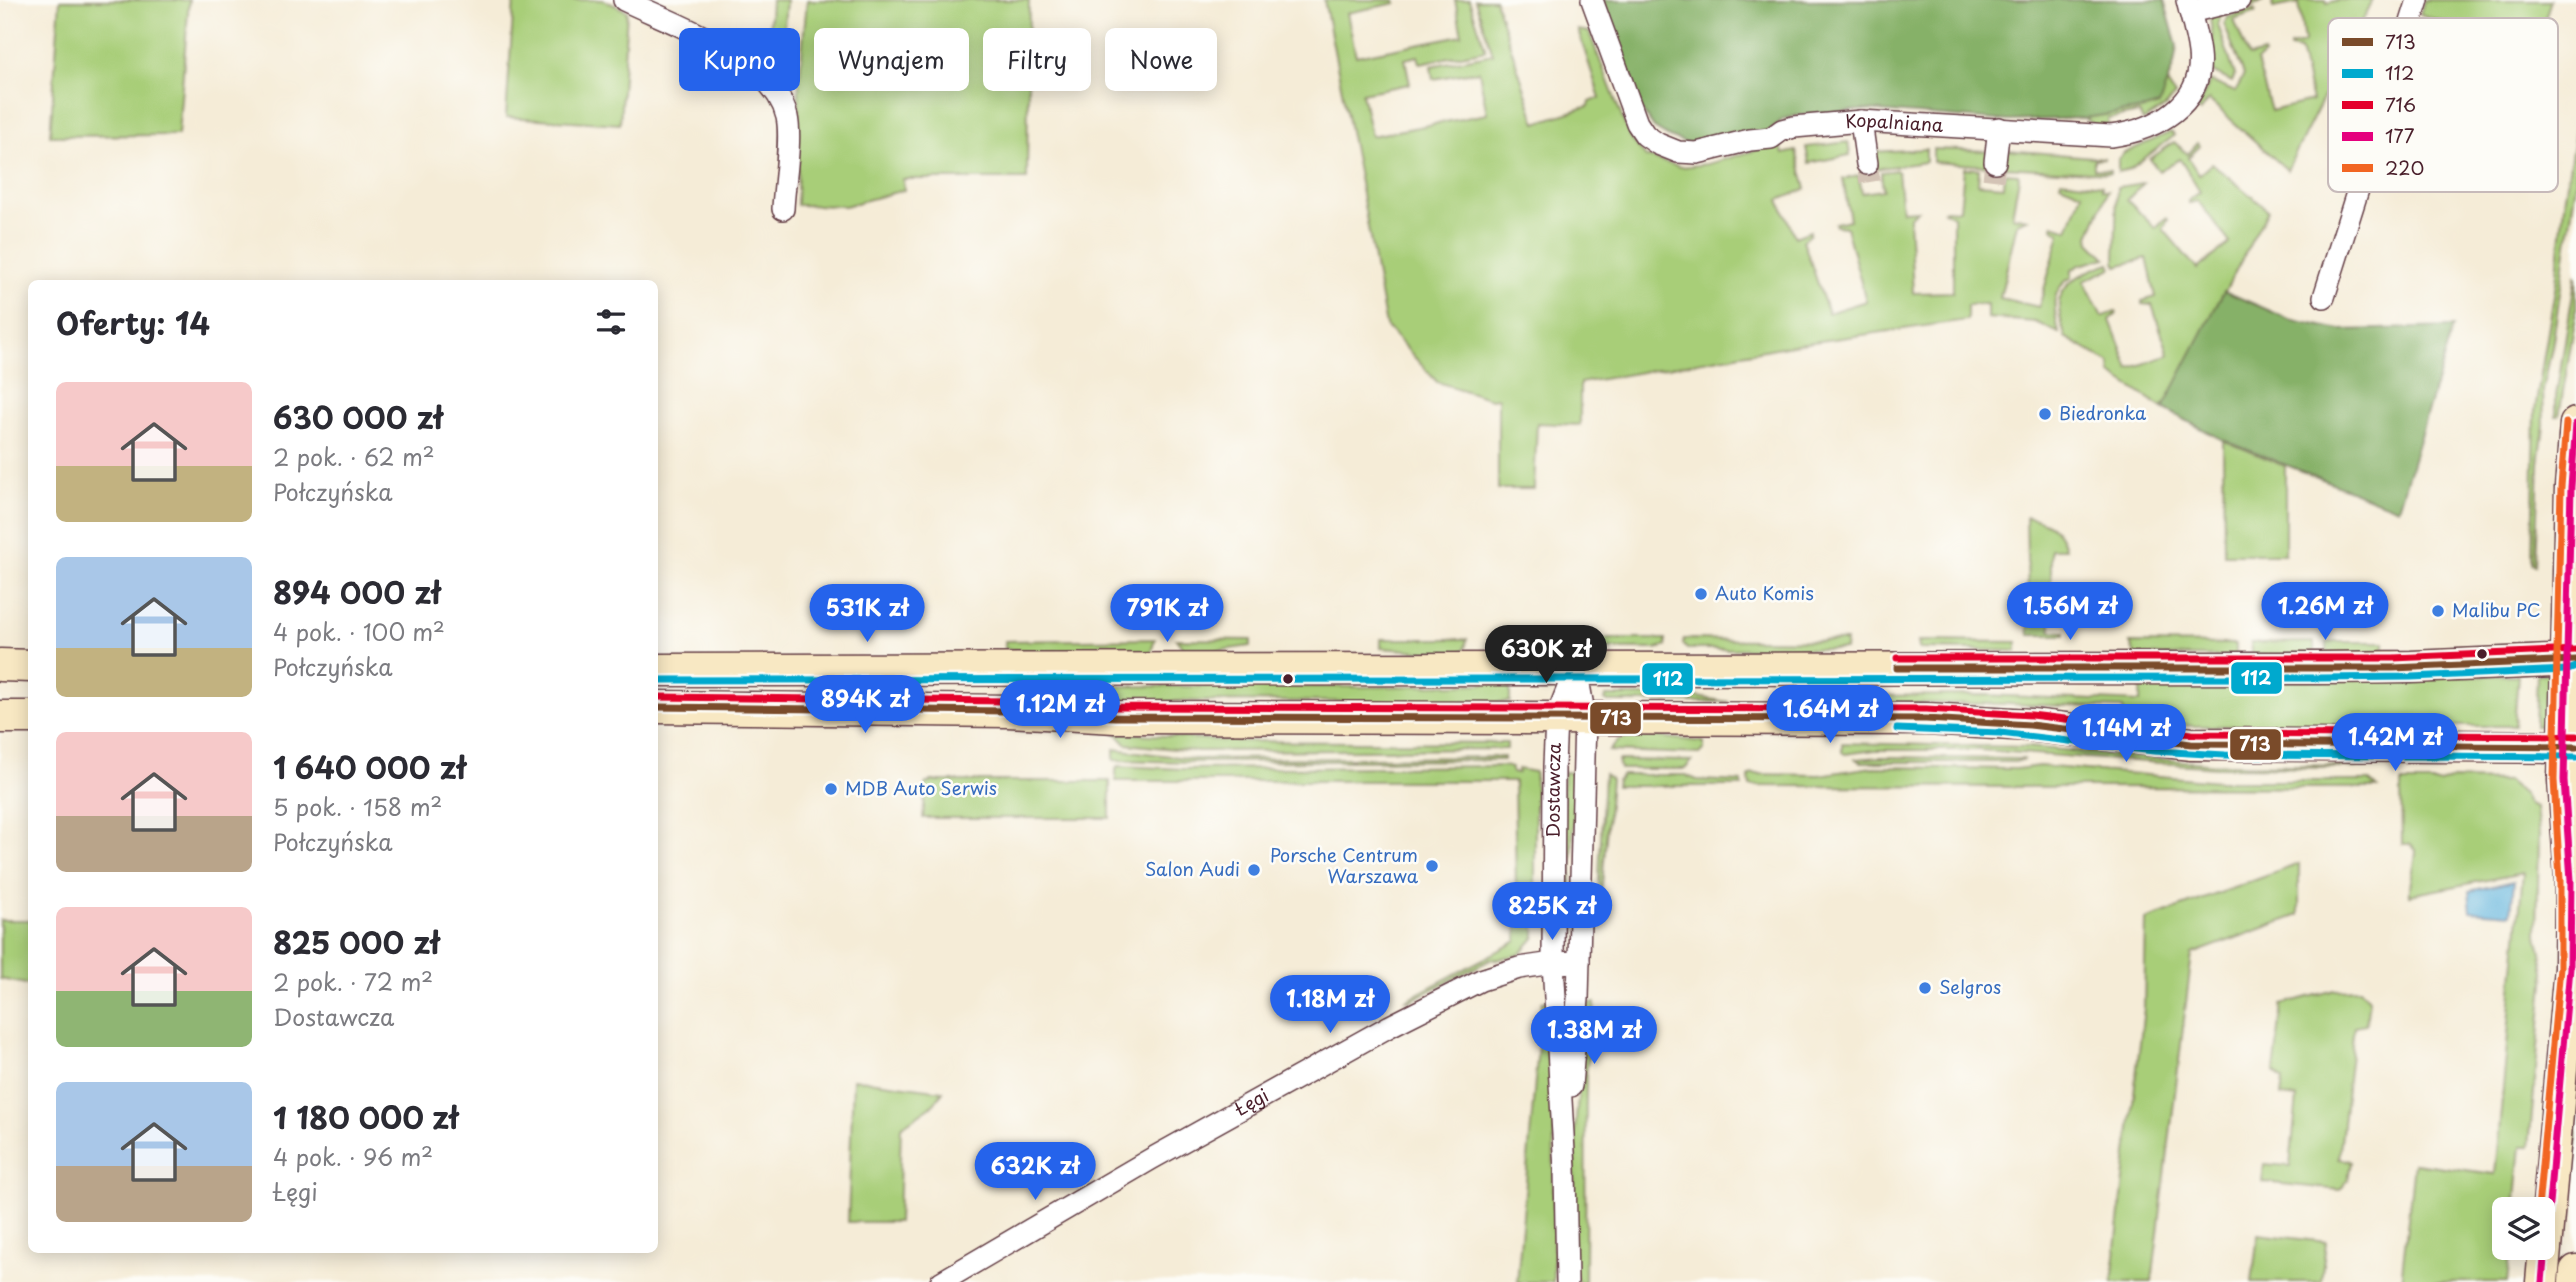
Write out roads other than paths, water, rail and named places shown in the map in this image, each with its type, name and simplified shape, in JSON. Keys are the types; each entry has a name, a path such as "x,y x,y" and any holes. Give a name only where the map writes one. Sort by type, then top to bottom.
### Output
{"main road":[{"path":"2542,1282 2570,968 2571,880 2564,780 2570,747 2571,487 2576,424"},
{"path":"658,670 2367,668 2572,660"},
{"path":"0,665 28,666"},
{"path":"658,707 1008,711 1115,717 1926,719 2011,724 2155,741 2226,745 2570,747"},
{"path":"0,717 28,717"},
{"path":"2575,1282 2576,1271"}],"street":[{"path":"624,0 735,55 774,90 787,118 783,209"},
{"name":"Kopalniana","path":"1592,0 1632,113 1645,135 1678,152 1697,153 1750,140 1771,138 1782,130 1794,127 1861,121 2111,136 2138,131 2162,121 2183,104 2195,83 2200,55 2189,6"},
{"path":"2189,6 2239,0"},
{"path":"2412,18 2418,0"},
{"path":"1861,121 1867,164"},
{"path":"1995,163 1999,128"},
{"path":"2324,297 2357,192"},
{"name":"Dostawcza","path":"1567,1282 1565,1169 1553,963 1576,668"},
{"name":"Dostawcza","path":"1565,1169 1579,962 1571,718"},
{"name":"Łęgi","path":"941,1282 1151,1159 1390,1026 1481,980 1519,968 1579,962"}],"water":[{"path":"2514,881 2511,914 2471,911 2469,891"}],"tunnel":[{"path":"1993,180 1995,162"},
{"path":"1867,164 1870,182"}],"place":[{"name":"Biedronka","path":"2045,414"},
{"name":"Auto Komis","path":"1701,594"},
{"name":"Malibu PC","path":"2438,611"},
{"name":"MDB Auto Serwis","path":"831,789"},
{"name":"Porsche Centrum Warszawa","path":"1432,866"},
{"name":"Salon Audi","path":"1254,870"},
{"name":"Selgros","path":"1925,988"}]}
